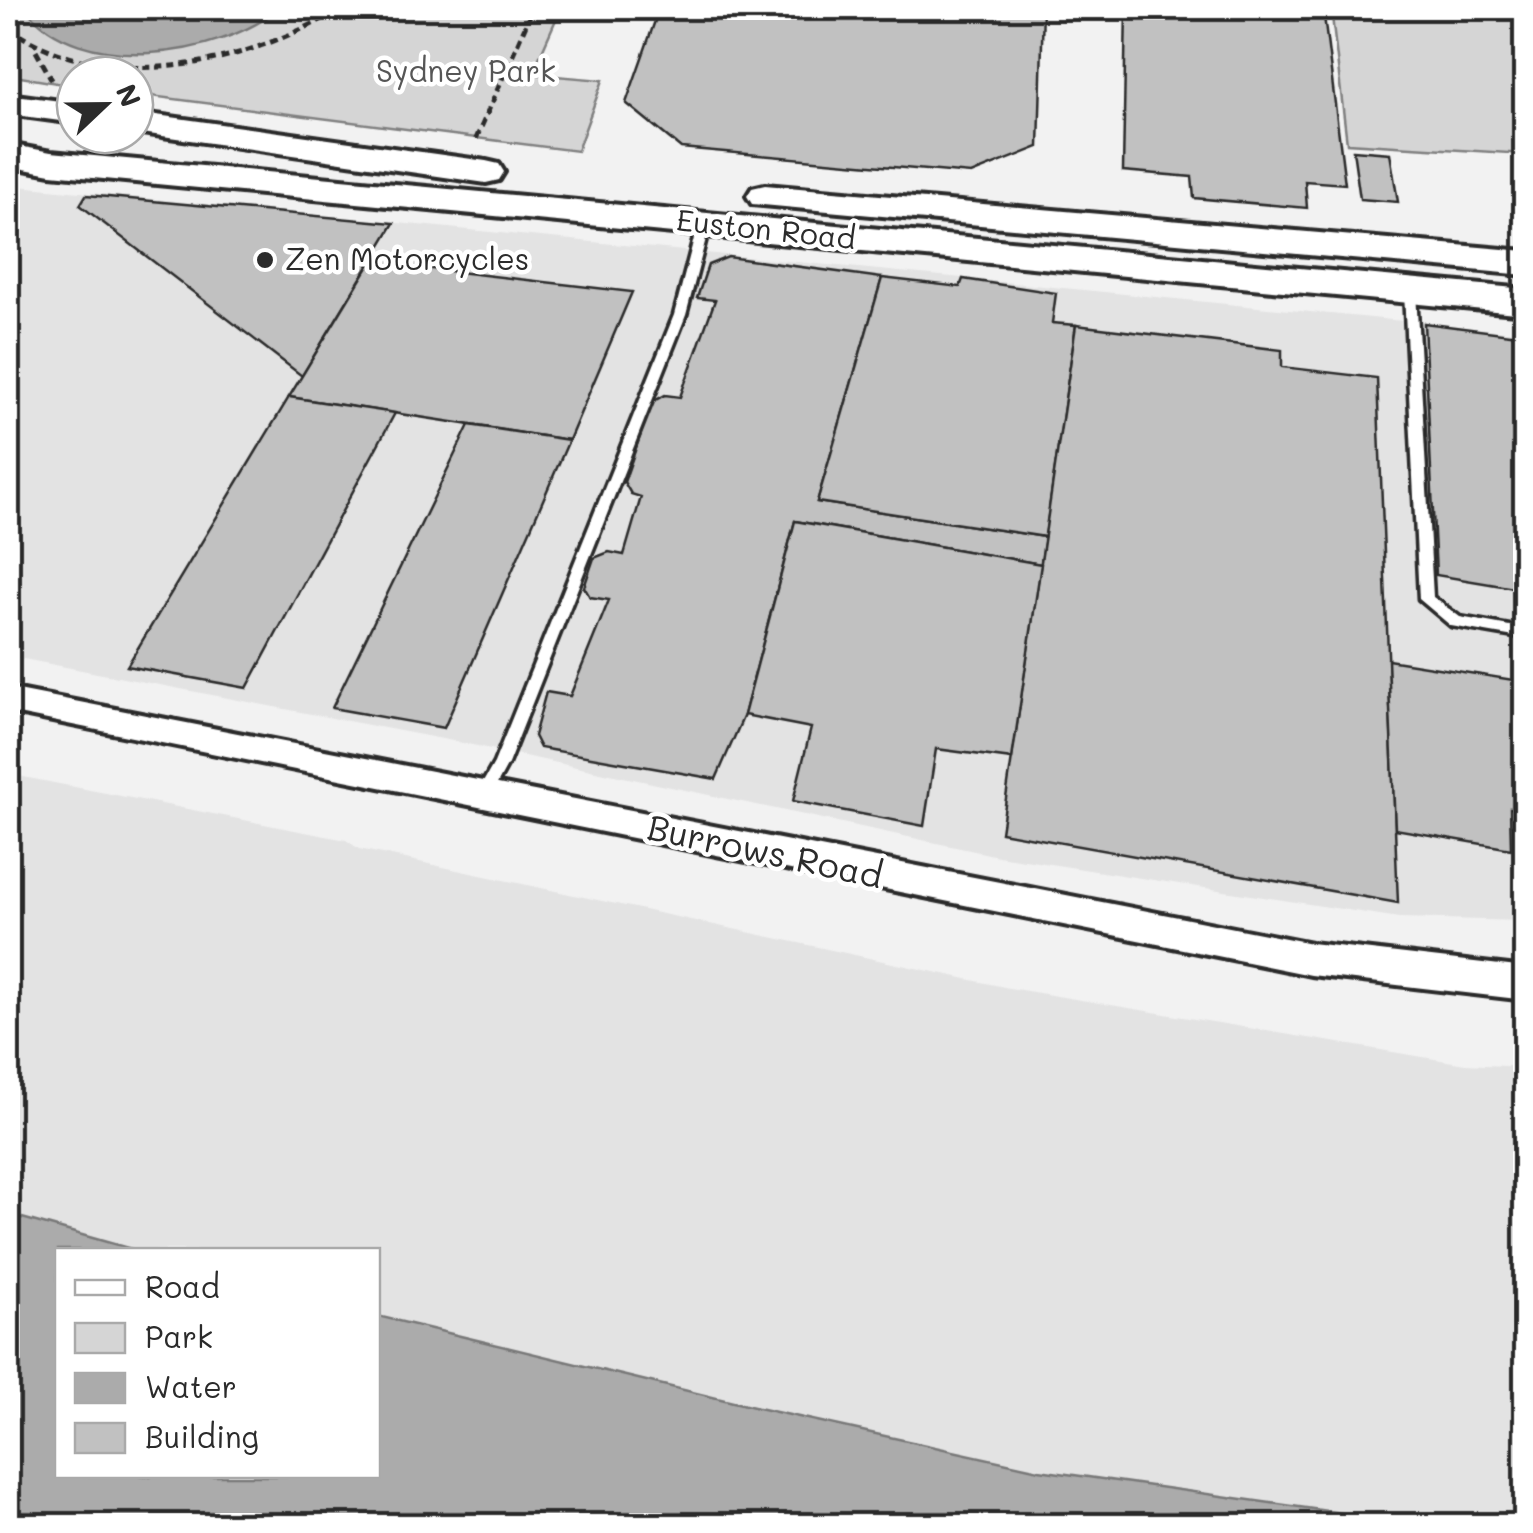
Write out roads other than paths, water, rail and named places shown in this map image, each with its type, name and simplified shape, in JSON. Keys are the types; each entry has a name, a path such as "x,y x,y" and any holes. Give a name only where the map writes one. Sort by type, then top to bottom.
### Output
{"main road":[{"path":"8,104 55,102"},
{"name":"Euston Road","path":"155,125 574,182 1078,220 1526,262"},
{"name":"Euston Road","path":"8,155 50,163 1526,302"}],"street":[{"name":"Burrows Road","path":"8,700 1311,960 1526,984"}],"lane":[{"path":"485,793 501,764 680,315 704,223"},
{"path":"1410,292 1426,599 1456,622 1526,634"}],"water":[{"path":"25,8 280,8 222,39 150,53 113,52 79,45 49,30"},
{"path":"8,1214 128,1248 55,1248 55,1478 380,1478 380,1316 758,1408 1039,1470 1426,1525 8,1525"}],"place":[{"name":"Zen Motorcycles","path":"265,260"}],"park label":[{"name":"Sydney Park","path":"466,72"}]}
